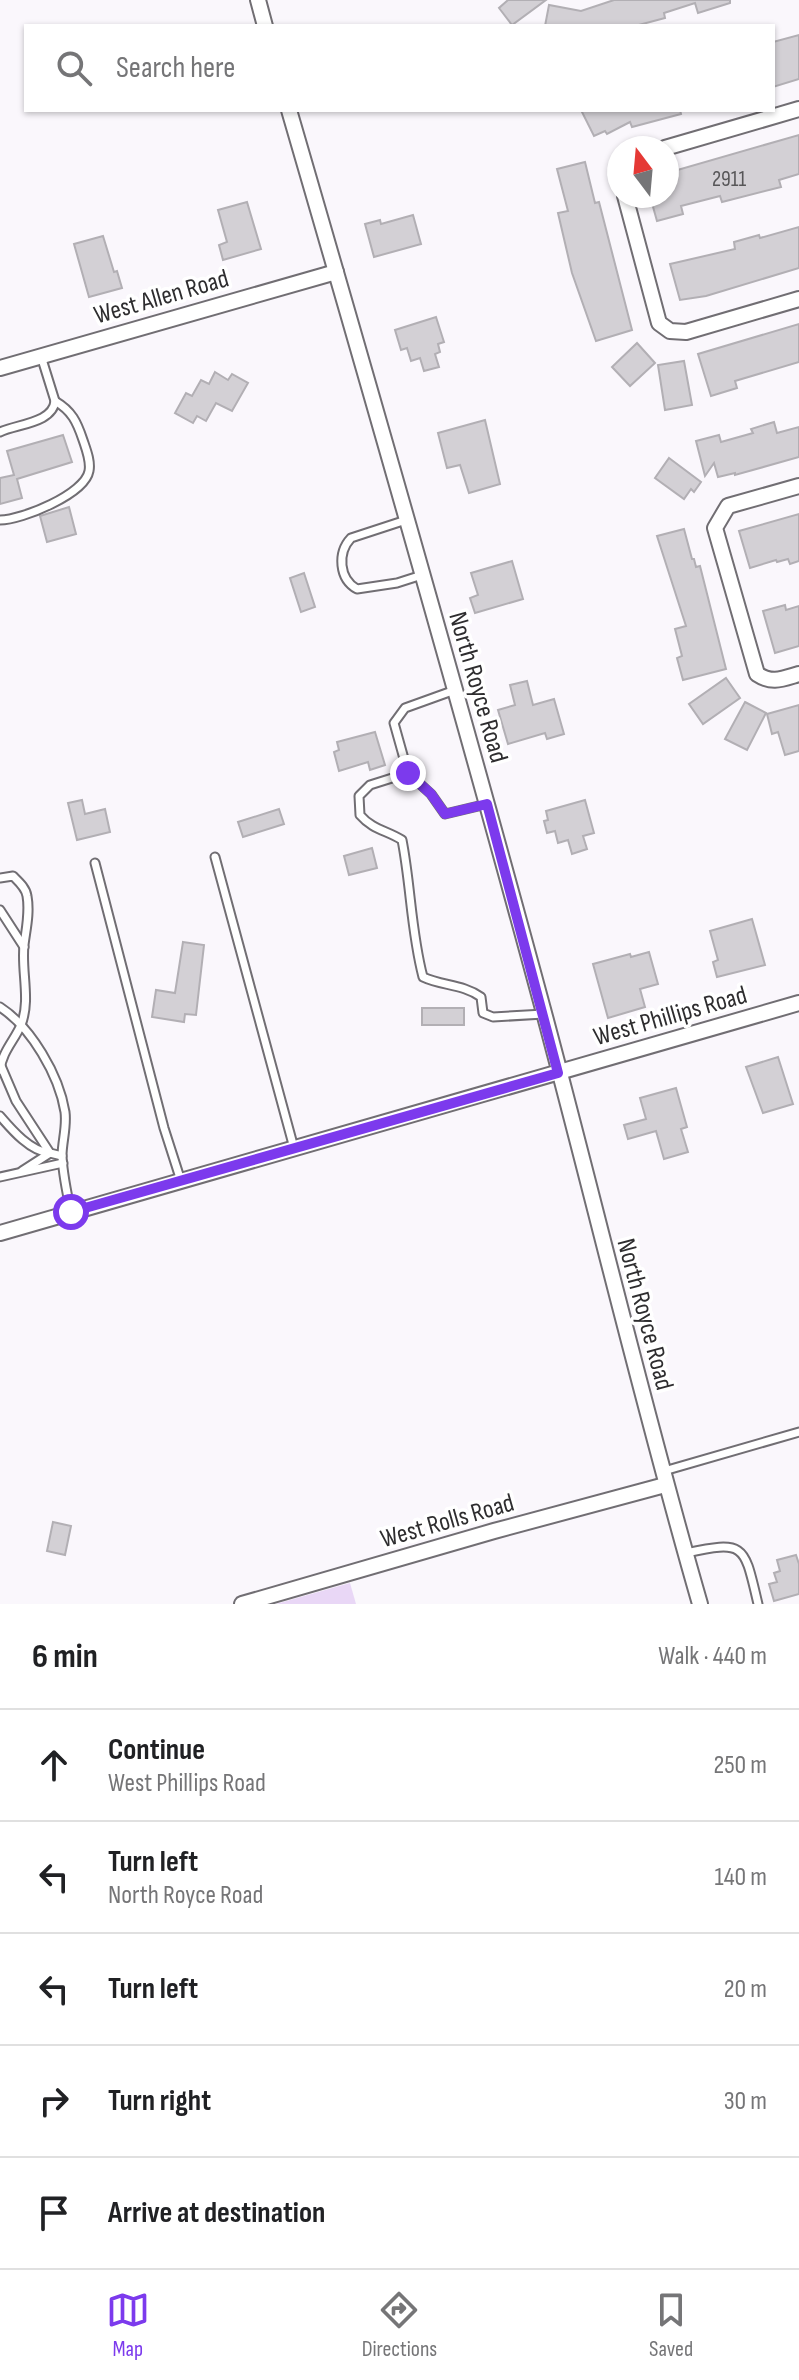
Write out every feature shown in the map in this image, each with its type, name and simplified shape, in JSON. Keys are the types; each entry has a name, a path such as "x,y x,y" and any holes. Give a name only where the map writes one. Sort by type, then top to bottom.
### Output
{"street":[{"path":"258,0 264,24"},
{"path":"679,144 799,109"},
{"name":"North Royce Road","path":"290,112 487,804 700,1604"},
{"path":"628,208 659,323 670,331 686,332 799,299"},
{"name":"West Allen Road","path":"0,368 336,272"},
{"path":"799,486 728,506 715,528 757,674 775,681 799,674"},
{"name":"West Phillips Road","path":"0,1233 799,1003"},
{"name":"West Rolls Road","path":"242,1604 664,1478"}],"lane":[{"path":"0,432 49,415 54,409 55,401 41,356"},
{"path":"0,520 13,520 48,505 84,481 90,470 76,420 67,408 55,401"},
{"path":"406,520 351,538 341,558 346,579 357,589 397,583 422,575"},
{"path":"455,690 405,708 394,723 408,773 431,794 445,814 487,804"},
{"path":"408,773 370,785 359,796 360,815 371,828 391,833 402,840 410,883 415,944 423,977 471,990 481,997 483,1013 493,1017 544,1014"},
{"path":"215,857 294,1148"},
{"path":"95,863 164,1128 181,1181"},
{"path":"0,878 13,876 27,892 28,909 21,1024 0,1070"},
{"path":"0,910 24,947"},
{"path":"0,1007 30,1032 57,1086 65,1113 63,1160 71,1212"},
{"path":"1,1064 16,1101 50,1153"},
{"path":"0,1116 32,1146 63,1160"},
{"path":"22,1171 50,1153"},
{"path":"0,1177 45,1169 63,1160"},
{"path":"664,1478 799,1432"},
{"path":"686,1553 722,1545 735,1547 743,1553 758,1604"}],"shaded area":[{"path":"350,1583 356,1604 276,1604"}],"building":[{"path":"508,0 546,0 513,24 499,8"},
{"path":"614,0 730,0 730,3 698,13 695,3 664,13 665,18 642,24 545,24 549,5 581,11"},
{"path":"799,35 799,79 775,86 775,41"},
{"path":"582,112 680,112 632,127 630,122 607,134 605,131 594,136"},
{"path":"799,135 799,174 779,180 781,187 722,202 720,196 681,206 683,214 657,221 653,208 679,208 679,170"},
{"path":"585,162 595,203 599,202 632,330 596,341 572,273 558,213 568,211 557,169"},
{"path":"247,202 261,249 223,260 219,245 227,242 218,210"},
{"path":"413,215 421,244 374,257 365,224 380,220 381,224"},
{"path":"799,227 799,268 706,296 680,300 670,264 735,249 734,242"},
{"path":"103,236 122,288 89,297 74,244"},
{"path":"436,317 444,342 438,344 440,352 435,354 439,367 424,371 420,358 411,361 407,348 401,350 395,330"},
{"path":"799,324 799,362 735,381 737,388 711,396 698,354"},
{"path":"637,343 655,363 630,386 612,367"},
{"path":"684,361 692,405 665,410 658,365"},
{"path":"215,372 228,380 232,374 248,383 232,411 216,403 206,421 197,416 193,423 175,413 186,393 192,396 201,380 209,384"},
{"path":"485,420 500,484 469,493 460,465 447,468 438,433"},
{"path":"774,422 777,433 799,427 799,457 718,477 714,463 705,476 696,441 719,435 721,442 753,433 751,429"},
{"path":"63,435 72,462 17,479 22,498 0,504 0,478 14,475 7,451"},
{"path":"669,458 701,482 684,499 655,478"},
{"path":"69,507 76,534 47,542 40,516"},
{"path":"799,514 799,561 790,564 788,559 776,560 750,568 739,531"},
{"path":"684,529 692,559 696,567 700,566 726,669 683,680 677,658 682,656 675,629 686,626 657,536"},
{"path":"512,561 523,599 475,613 470,598 478,595 471,573"},
{"path":"304,573 315,607 301,612 290,578"},
{"path":"785,605 786,610 799,606 799,646 775,653 763,611"},
{"path":"726,678 740,698 703,724 689,704"},
{"path":"527,681 533,705 554,699 564,734 547,739 545,733 508,744 498,710 515,705 510,685"},
{"path":"745,702 766,713 747,750 725,739"},
{"path":"799,705 799,751 785,755 778,732 772,734 767,714"},
{"path":"375,732 385,765 370,770 368,762 339,771 334,752 339,750 337,742"},
{"path":"82,800 85,814 105,809 110,832 77,840 68,803"},
{"path":"585,800 594,833 583,836 587,849 572,854 568,840 558,843 555,831 547,833 544,821 548,820 546,811"},
{"path":"279,809 284,824 243,837 238,822"},
{"path":"372,848 377,868 349,875 344,856"},
{"path":"752,919 765,965 717,977 713,962 718,960 710,931"},
{"path":"183,942 204,945 196,1015 185,1014 184,1022 152,1017 156,990 175,993"},
{"path":"649,952 658,984 640,989 645,1007 608,1018 593,964"},
{"path":"422,1008 464,1008 464,1025 422,1025"},
{"path":"778,1057 793,1104 763,1113 746,1067"},
{"path":"676,1088 687,1127 681,1129 688,1152 664,1159 656,1131 628,1139 624,1125 646,1119 640,1098"},
{"path":"53,1522 71,1526 65,1555 47,1551"},
{"path":"796,1555 799,1594 774,1601 769,1584 777,1582 774,1573 780,1571 777,1560"}],"route":[{"path":"71,1212 558,1073 487,804 445,814 431,794 408,773"}]}
